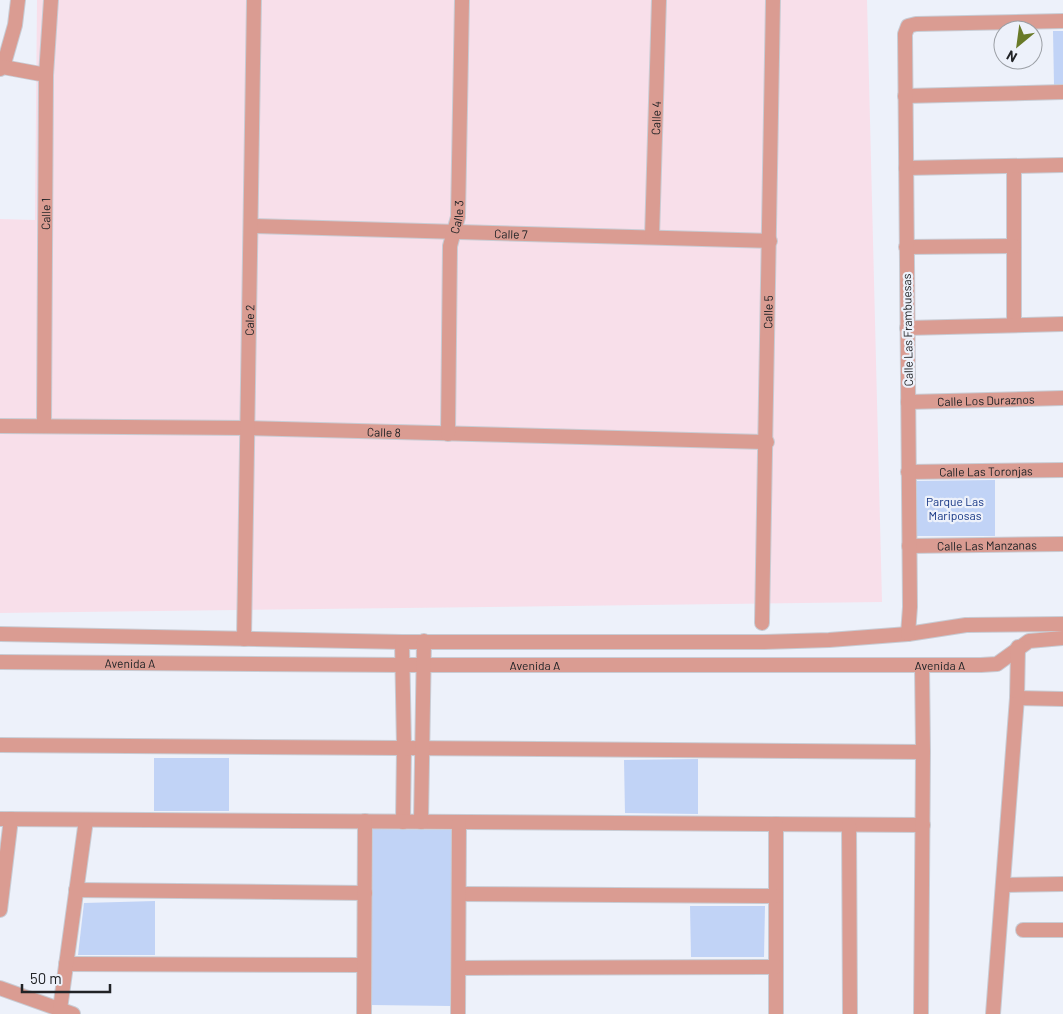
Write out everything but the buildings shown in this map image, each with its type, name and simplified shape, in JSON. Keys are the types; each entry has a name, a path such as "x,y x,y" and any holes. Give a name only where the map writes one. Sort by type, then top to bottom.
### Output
{"street":[{"path":"18,0 15,25 1,68 46,76"},
{"name":"Calle 1","path":"44,426 46,76 51,0"},
{"name":"Cale 2","path":"244,639 252,226 254,0"},
{"name":"Calle 3","path":"448,434 450,246 458,217 462,0"},
{"name":"Calle 4","path":"652,237 659,0"},
{"name":"Calle 5","path":"762,623 773,0"},
{"name":"Calle Las Frambuesas","path":"908,634 905,34 908,26 916,24 1063,21"},
{"path":"905,96 1063,92"},
{"path":"906,168 1063,165"},
{"path":"1014,166 1014,325"},
{"name":"Calle 7","path":"252,226 770,241"},
{"path":"906,247 1014,246"},
{"path":"907,328 1063,324"},
{"name":"Calle Los Duraznos","path":"908,402 1063,398"},
{"name":"Calle 8","path":"0,426 248,428 766,442"},
{"name":"Calle Las Toronjas","path":"908,472 1063,470"},
{"name":"Calle Las Manzanas","path":"909,546 1063,544"},
{"name":"Avenida A","path":"0,634 402,642 764,642 829,640 908,634 966,625 1063,624"},
{"name":"Avenida A","path":"0,662 922,666 997,664 1018,647 1029,641 1063,638"},
{"path":"421,822 424,641"},
{"path":"402,642 404,822"},
{"path":"994,1014 994,986 1004,885 1017,698 1018,647"},
{"path":"921,1014 922,666"},
{"path":"1017,698 1063,699"},
{"path":"0,745 923,752"},
{"path":"0,910 6,819 923,825"},
{"path":"0,988 67,1012 66,964 86,820"},
{"path":"364,1014 365,822"},
{"path":"458,1014 459,822"},
{"path":"776,824 776,1014"},
{"path":"849,825 850,1014"},
{"path":"1004,885 1063,884"},
{"path":"76,890 365,893"},
{"path":"459,894 776,896"},
{"path":"1023,930 1063,930"},
{"path":"66,964 364,965"},
{"path":"458,968 776,967"}],"shaded area":[{"path":"37,0 867,0 882,602 0,613 0,219 35,220"}],"green space":[{"path":"1053,31 1063,31 1063,85 1054,85"},
{"name":"Parque Las Mariposas","path":"995,480 995,536 915,536 915,481"},
{"path":"154,758 229,758 229,811 154,811"},
{"path":"698,759 698,814 625,813 624,760"},
{"path":"372,829 452,830 451,1006 371,1005"},
{"path":"155,901 155,955 78,955 84,903"},
{"path":"690,906 765,906 764,957 691,957"}]}
